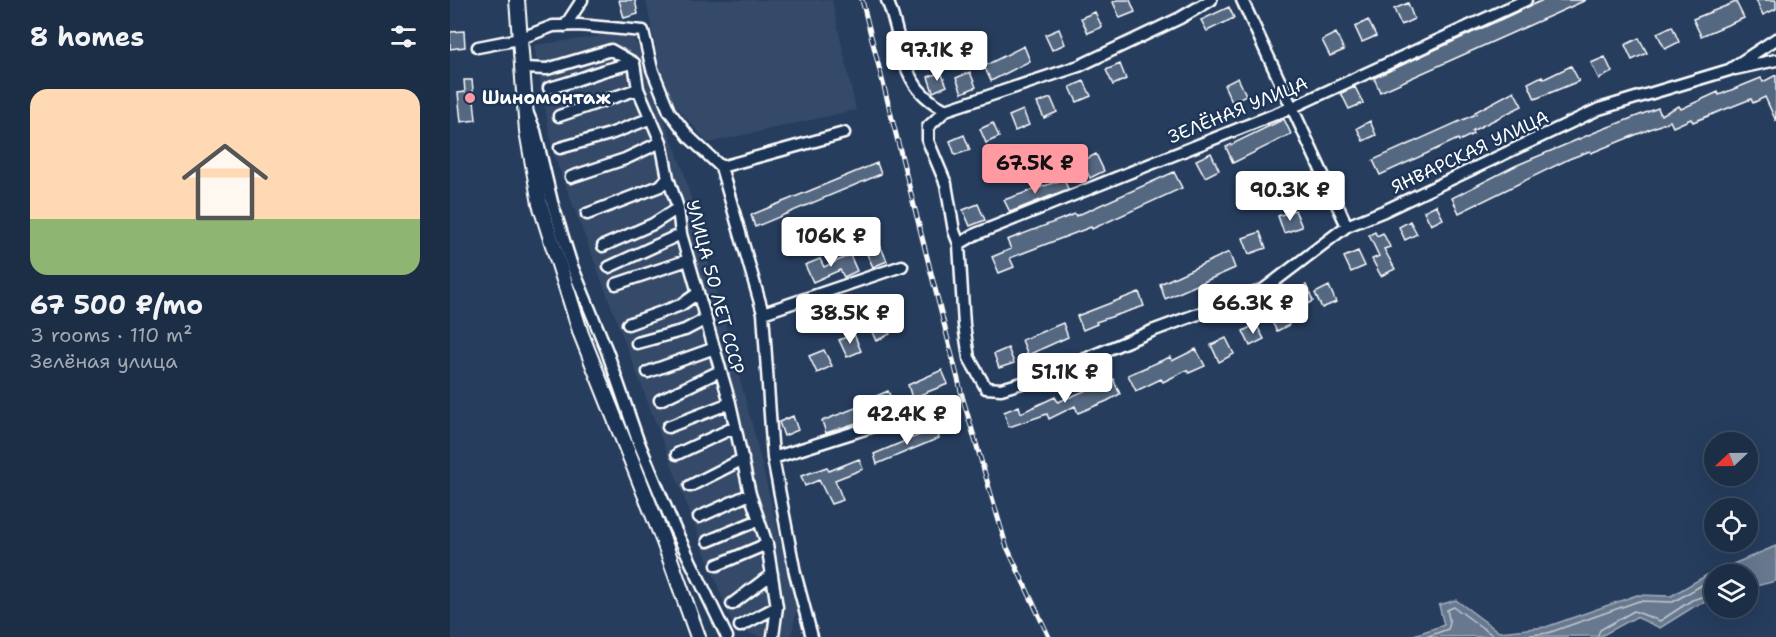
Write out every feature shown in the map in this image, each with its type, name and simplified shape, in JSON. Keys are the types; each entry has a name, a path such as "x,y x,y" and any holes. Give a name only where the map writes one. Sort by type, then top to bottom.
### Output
{"main road":[{"path":"517,6 525,106 540,204 580,334 651,508 698,637"}],"street":[{"path":"565,26 582,0"},
{"path":"887,0 910,82 928,102 946,110"},
{"path":"959,244 954,231 946,184 928,141 928,128 946,110 1079,66 1180,18 1211,0"},
{"path":"1242,0 1347,226"},
{"name":"ЗЕЛЁНАЯ УЛИЦА","path":"959,244 976,234 1293,106 1526,0"},
{"path":"478,47 519,39 553,26 643,31 652,69 669,111 688,137 721,167 763,313 773,458 795,573 812,637"},
{"name":"ЯНВАРСКАЯ УЛИЦА","path":"959,244 964,325 969,358 986,388 1001,389 1039,378 1152,331 1263,290 1347,226 1384,211 1599,109 1729,70 1776,39"},
{"path":"523,68 547,69 611,50 634,63"},
{"path":"1729,70 1776,60"},
{"path":"549,88 577,82 606,68 634,63"},
{"name":"УЛИЦА 50 ЛЕТ СССР","path":"634,63 638,89 649,119 661,142 668,178 678,208 681,234 706,319 712,349 730,403 750,494 767,544 777,607 772,636"},
{"path":"559,116 638,89"},
{"path":"525,106 535,131 552,202 572,266 607,351 637,438 674,527 727,637"},
{"path":"560,148 609,134 649,119"},
{"path":"721,167 844,133"},
{"path":"571,177 625,159 661,142"},
{"path":"587,214 660,186 668,178"},
{"path":"603,246 653,224 678,208"},
{"path":"609,267 681,234"},
{"path":"615,284 688,260"},
{"path":"763,313 902,266"},
{"path":"628,324 681,305 698,293"},
{"path":"637,343 685,330 706,319"},
{"path":"648,372 712,349"},
{"path":"660,400 720,371"},
{"path":"668,427 730,403"},
{"path":"773,458 944,404"},
{"path":"677,454 735,427"},
{"path":"690,486 743,459"},
{"path":"699,517 750,494"},
{"path":"708,541 759,520"},
{"path":"717,565 767,544"},
{"path":"732,604 772,574"},
{"path":"740,626 777,607"}],"shaded area":[{"path":"646,0 832,0 856,110 708,143 675,105 660,70"},
{"path":"632,32 683,169 751,420 797,608 791,637 761,637 734,629 553,153 534,45"}],"water":[{"path":"1776,546 1776,581 1758,586 1758,564 1733,564"},
{"path":"1704,577 1704,603 1660,628 1636,617 1601,636 1408,637 1444,625 1439,605 1456,600 1499,632 1546,627 1637,595 1671,596"}],"building":[{"path":"619,0 635,0 638,14 624,18"},
{"path":"1130,0 1135,12 1120,18 1113,2"},
{"path":"1543,0 1586,0 1380,92 1374,78"},
{"path":"1756,0 1776,0 1776,9 1763,15"},
{"path":"1736,2 1744,18 1701,36 1693,19"},
{"path":"1408,3 1414,19 1401,25 1394,9"},
{"path":"1229,7 1234,18 1207,31 1201,20"},
{"path":"1095,12 1102,27 1088,33 1081,18"},
{"path":"1368,20 1376,36 1362,42 1355,27"},
{"path":"1672,26 1679,42 1665,49 1657,33"},
{"path":"1059,29 1065,44 1052,50 1045,35"},
{"path":"464,31 465,47 450,49 450,32"},
{"path":"1336,33 1344,50 1330,56 1322,40"},
{"path":"1639,38 1647,53 1632,60 1625,45"},
{"path":"1024,46 1030,61 991,81 984,66"},
{"path":"1605,57 1612,72 1599,79 1591,63"},
{"path":"1120,64 1126,79 1113,85 1106,70"},
{"path":"1571,66 1579,81 1535,99 1528,83 1542,76 1544,79"},
{"path":"941,72 947,86 933,92 928,77"},
{"path":"970,72 976,87 962,93 956,78"},
{"path":"1776,75 1776,121 1765,97 1753,103 1751,99 1693,122 1691,119 1673,127 1670,121 1591,153 1590,151 1569,159 1459,213 1452,198 1515,166 1658,108 1661,115 1679,106 1681,109 1718,92 1719,95 1761,78 1763,82"},
{"path":"1238,78 1246,95 1232,102 1224,85"},
{"path":"464,80 472,80 476,120 461,122 458,93 465,92"},
{"path":"1084,81 1091,96 1077,102 1070,87"},
{"path":"1355,87 1363,103 1349,109 1341,93"},
{"path":"1514,91 1522,106 1472,131 1473,134 1459,141 1458,139 1380,175 1373,160 1476,114 1475,112"},
{"path":"1051,98 1057,112 1044,118 1037,103"},
{"path":"1023,110 1029,125 1015,131 1009,116"},
{"path":"1284,119 1291,134 1233,163 1226,147"},
{"path":"1370,121 1376,135 1363,141 1357,128"},
{"path":"993,123 999,137 986,143 980,129"},
{"path":"964,135 970,150 955,155 950,141"},
{"path":"1211,153 1219,170 1205,177 1196,160"},
{"path":"1096,154 1104,171 1090,178 1082,161"},
{"path":"877,163 881,174 755,227 751,215"},
{"path":"1174,172 1182,188 1092,229 1091,227 1010,258 1014,267 999,273 992,257 1011,249 1007,240 1075,214 1076,216"},
{"path":"1064,179 1068,189 1010,212 1004,200"},
{"path":"978,204 985,220 970,226 963,210"},
{"path":"1436,205 1443,219 1431,225 1424,211"},
{"path":"1295,210 1302,227 1284,233 1278,216"},
{"path":"1410,221 1417,234 1405,240 1399,227"},
{"path":"1260,232 1266,248 1249,254 1243,238"},
{"path":"1375,232 1377,236 1383,233 1390,247 1384,249 1395,269 1381,276 1372,259 1379,256 1369,235"},
{"path":"880,245 887,261 873,267 866,252"},
{"path":"1358,251 1365,266 1351,272 1344,257"},
{"path":"1229,252 1235,268 1165,299 1160,284"},
{"path":"850,255 857,271 844,277 840,270 813,282 805,265 820,259 824,267"},
{"path":"1306,285 1313,301 1298,309 1291,292"},
{"path":"1329,286 1336,302 1322,308 1315,293"},
{"path":"1139,292 1144,306 1096,322 1097,324 1083,330 1077,316"},
{"path":"1282,310 1289,325 1277,331 1269,317"},
{"path":"883,318 890,334 876,341 869,325"},
{"path":"1063,323 1068,337 1028,355 1022,340"},
{"path":"1256,324 1264,339 1250,346 1243,331"},
{"path":"854,334 861,351 847,357 839,340"},
{"path":"1226,338 1234,354 1219,362 1211,345"},
{"path":"1008,348 1014,363 999,368 994,354"},
{"path":"1196,349 1205,366 1189,373 1187,370 1163,382 1161,379 1136,391 1128,375 1170,357 1172,361"},
{"path":"824,350 832,366 817,373 809,356"},
{"path":"942,370 948,384 912,398 908,385"},
{"path":"1113,379 1120,394 1107,401 1078,413 1075,406 1049,419 1047,414 1009,427 1004,412 1019,406 1021,413 1055,397 1058,402"},
{"path":"888,391 894,405 867,415 868,419 826,433 822,421 876,400 874,397"},
{"path":"793,416 798,430 784,436 779,422"},
{"path":"936,428 939,438 877,464 874,454"},
{"path":"859,459 863,469 835,480 843,500 831,504 819,480 805,486 801,476 827,467 829,471"}],"railway":[{"path":"862,0 963,399 1006,545 1049,637"}],"place":[{"name":"Шиномонтаж","path":"470,98"}]}
